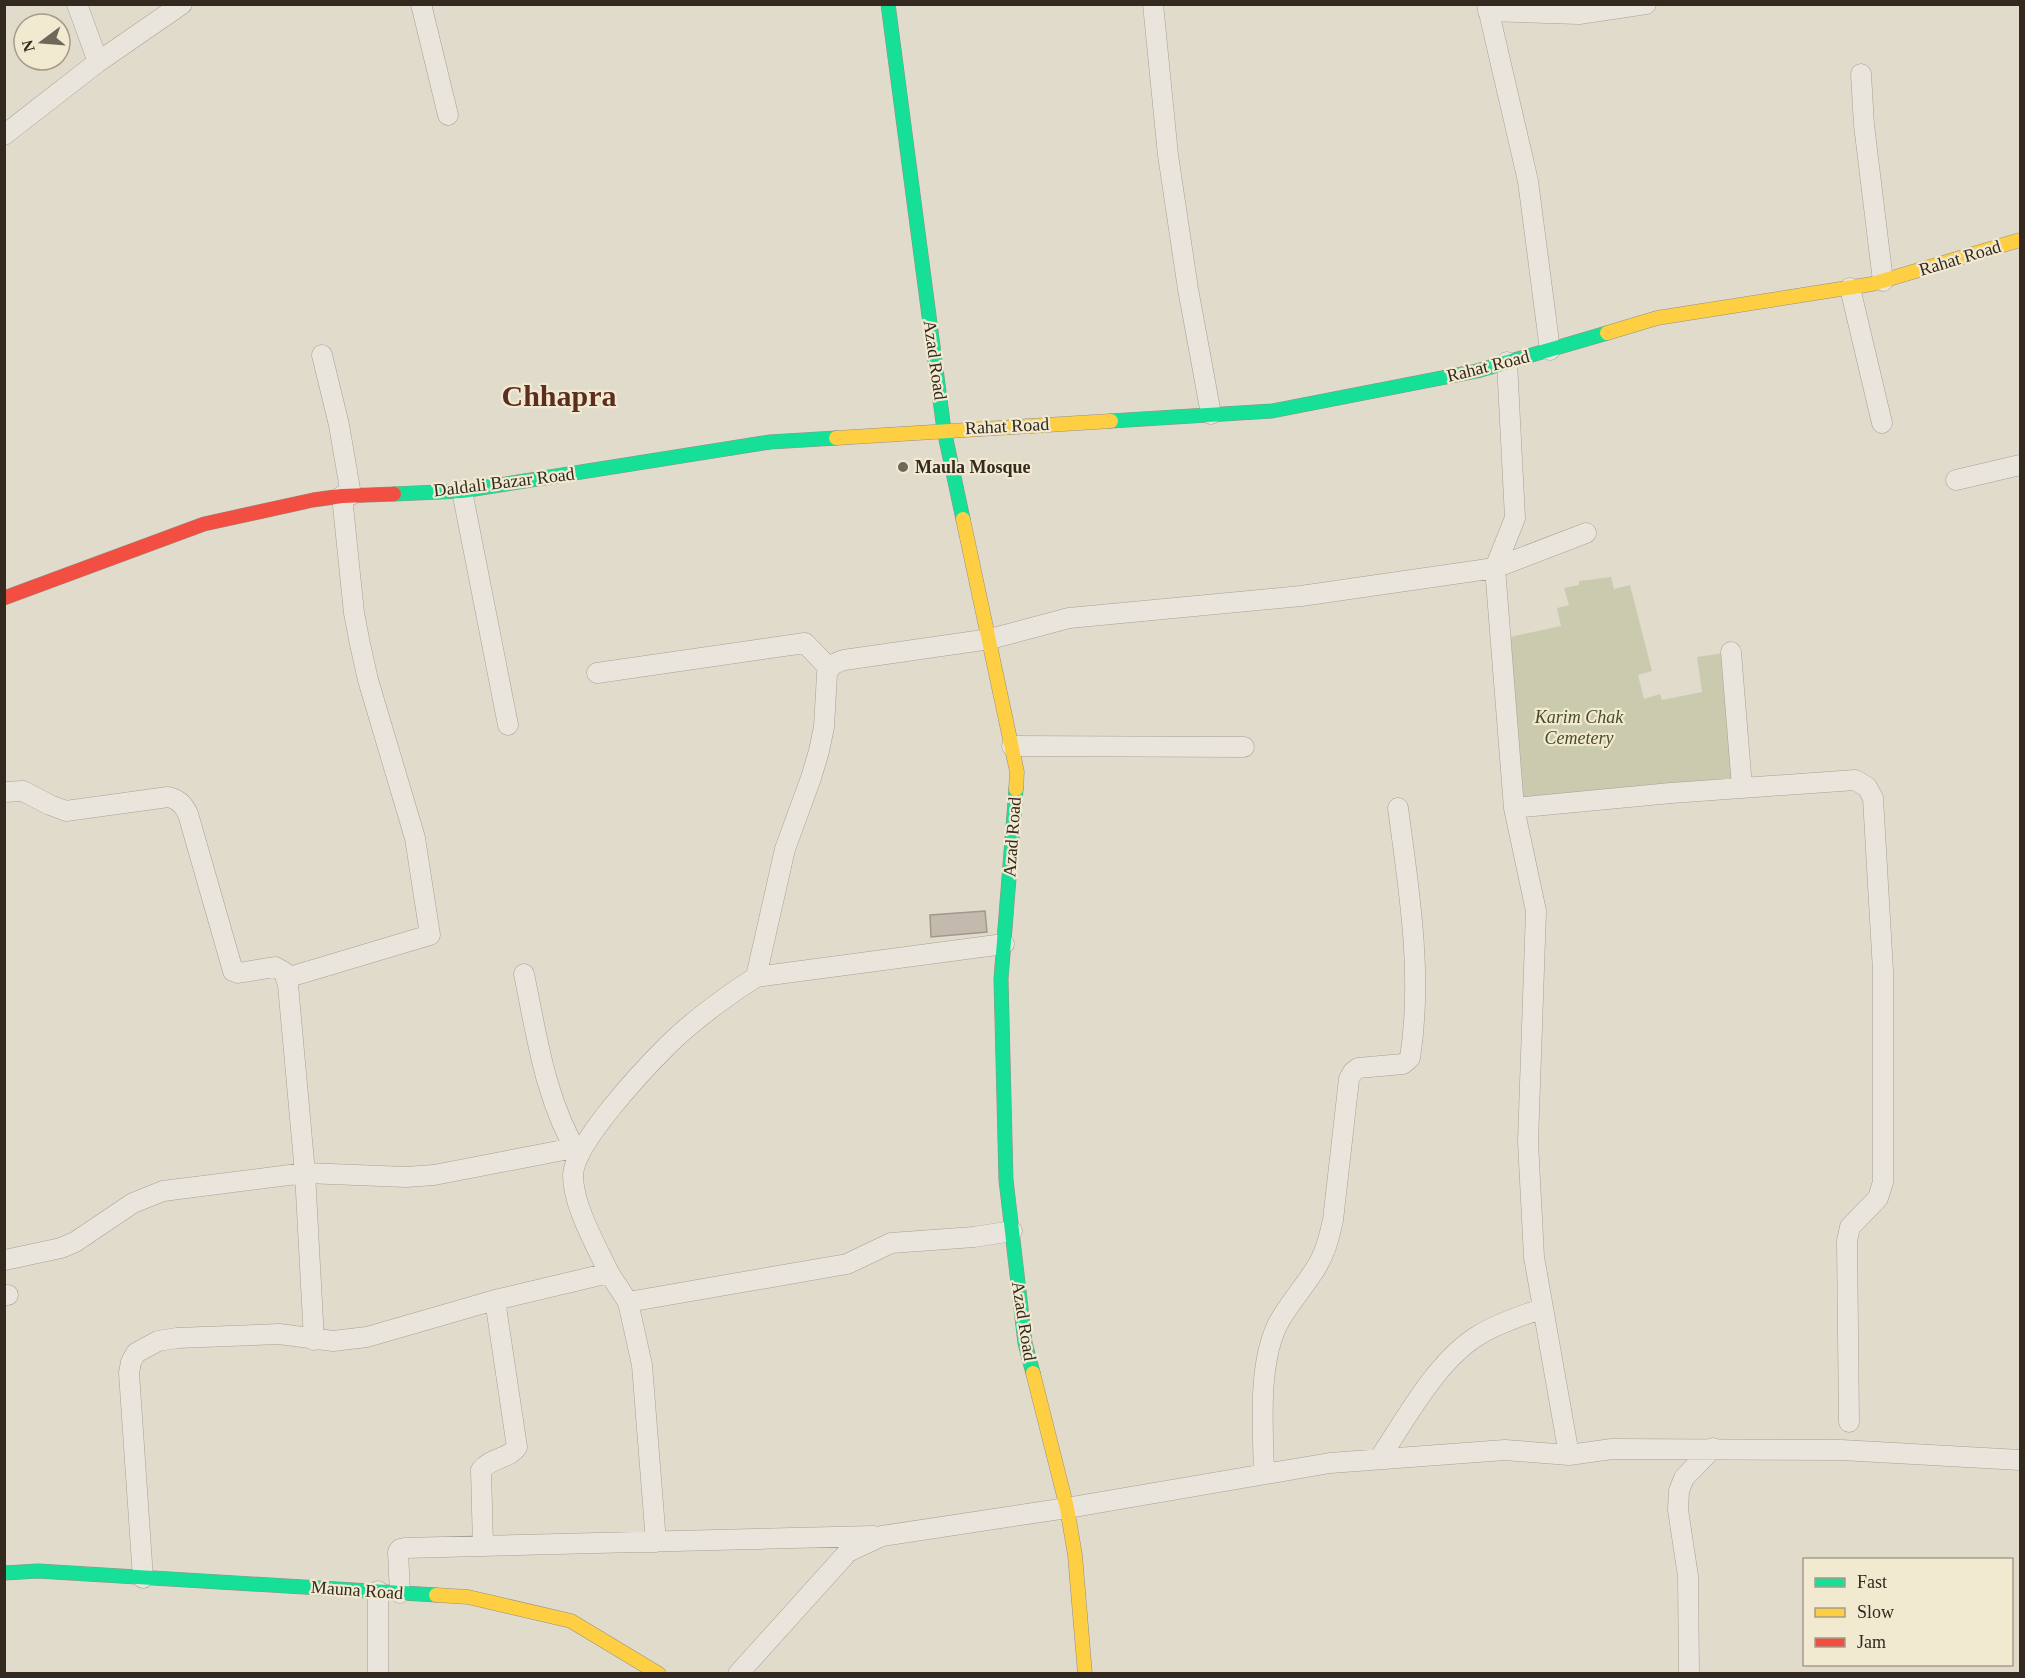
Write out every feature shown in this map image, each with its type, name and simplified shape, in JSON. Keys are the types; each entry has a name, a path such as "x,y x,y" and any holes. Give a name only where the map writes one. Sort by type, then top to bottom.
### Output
{"street":[{"path":"77,4 98,62"},
{"path":"4,135 98,62 182,4"},
{"path":"421,4 448,115"},
{"name":"Azad Road","path":"888,4 944,429 1017,772 1001,980 1006,1180 1025,1343 1066,1508 1075,1555 1084,1674"},
{"path":"1153,4 1168,154 1188,290 1211,414"},
{"path":"1550,350 1528,181 1488,8 1579,14 1646,4"},
{"path":"1861,74 1864,125 1883,281"},
{"name":"Rahat Road","path":"944,429 1272,411 1477,371 1657,318 1883,281 2020,240"},
{"path":"1850,288 1882,423"},
{"path":"286,978 430,935 415,838 368,680 354,613 339,425 322,355"},
{"path":"1507,362 1515,518 1495,568 1514,808 1536,911 1528,1142 1534,1257 1569,1455"},
{"name":"Daldali Bazar Road","path":"4,598 204,524 346,496 462,491 770,442 944,429"},
{"path":"1956,480 2020,465"},
{"path":"462,491 508,725"},
{"path":"829,668 844,660 990,639 1069,618 1301,596 1495,568 1586,533"},
{"path":"597,673 805,643 829,668 824,727 819,751 785,849 756,977"},
{"path":"1731,652 1742,788"},
{"path":"1012,746 1244,747"},
{"path":"1514,808 1855,780 1867,787 1874,798 1883,971 1883,1182 1878,1198 1850,1227 1847,1241 1849,1422"},
{"path":"4,792 23,791 66,811 168,797 175,798 188,814 233,971 238,973 275,967 280,968 286,978 305,1173 314,1340"},
{"path":"1264,1474 1262,1398 1273,1335 1279,1321 1315,1271 1329,1239 1349,1079 1358,1068 1403,1064 1410,1058 1415,991 1414,951 1410,898 1398,808"},
{"path":"656,1542 642,1365 628,1302 609,1274 574,1190 573,1173 577,1152 608,1112 669,1044 726,997 756,977 1004,944"},
{"path":"524,974 550,1095 559,1119 577,1152"},
{"path":"5,1260 48,1252 68,1245 133,1203 156,1193 305,1173 396,1177 434,1175 577,1152"},
{"path":"628,1302 847,1264 891,1243 974,1237 1012,1231"},
{"path":"143,1578 129,1373 136,1353 158,1341 177,1338 279,1334 333,1341 367,1337 495,1300 609,1274"},
{"path":"483,1546 481,1470 487,1464 512,1453 517,1448 495,1300"},
{"path":"1379,1459 1437,1372 1457,1351 1479,1335 1543,1308"},
{"path":"400,1593 398,1556 400,1549 882,1536 1066,1508 1330,1463 1505,1450 1569,1455 1612,1449 1713,1448 1841,1450 2020,1460"},
{"path":"1689,1674 1688,1576 1678,1510 1679,1491 1684,1478 1713,1448"},
{"path":"738,1674 848,1552 882,1536"},
{"name":"Mauna Road","path":"4,1573 38,1572 468,1597 571,1621 659,1674"},
{"path":"378,1591 378,1674"}],"green space":[{"name":"Karim Chak Cemetery","path":"1611,577 1614,589 1630,585 1652,671 1638,675 1644,699 1660,694 1662,700 1702,692 1697,657 1731,652 1742,787 1514,808 1501,639 1561,626 1557,608 1569,605 1564,588 1579,585 1579,581"}],"building":[{"path":"985,911 987,932 931,937 930,915"}],"traffic: fast":[{"path":"888,4 944,430 963,519"},
{"path":"1111,421 1272,411 1477,371 1607,333"},
{"path":"394,494 462,491 770,442 836,438"},
{"path":"1016,789 1001,979 1006,1180 1025,1343 1033,1373"},
{"path":"4,1573 38,1571 436,1595"}],"traffic: slow":[{"path":"1607,333 1657,318 1872,284 2020,240"},
{"path":"836,438 1111,421"},
{"path":"963,519 1017,772 1016,789"},
{"path":"1033,1373 1067,1508 1075,1555 1085,1674"},
{"path":"436,1595 468,1597 571,1621 659,1674"}],"traffic: jam":[{"path":"4,598 204,524 313,500 342,496 394,494"}],"place":[{"name":"Maula Mosque","path":"903,467"}],"district":[{"name":"Chhapra","path":"559,395"}]}
